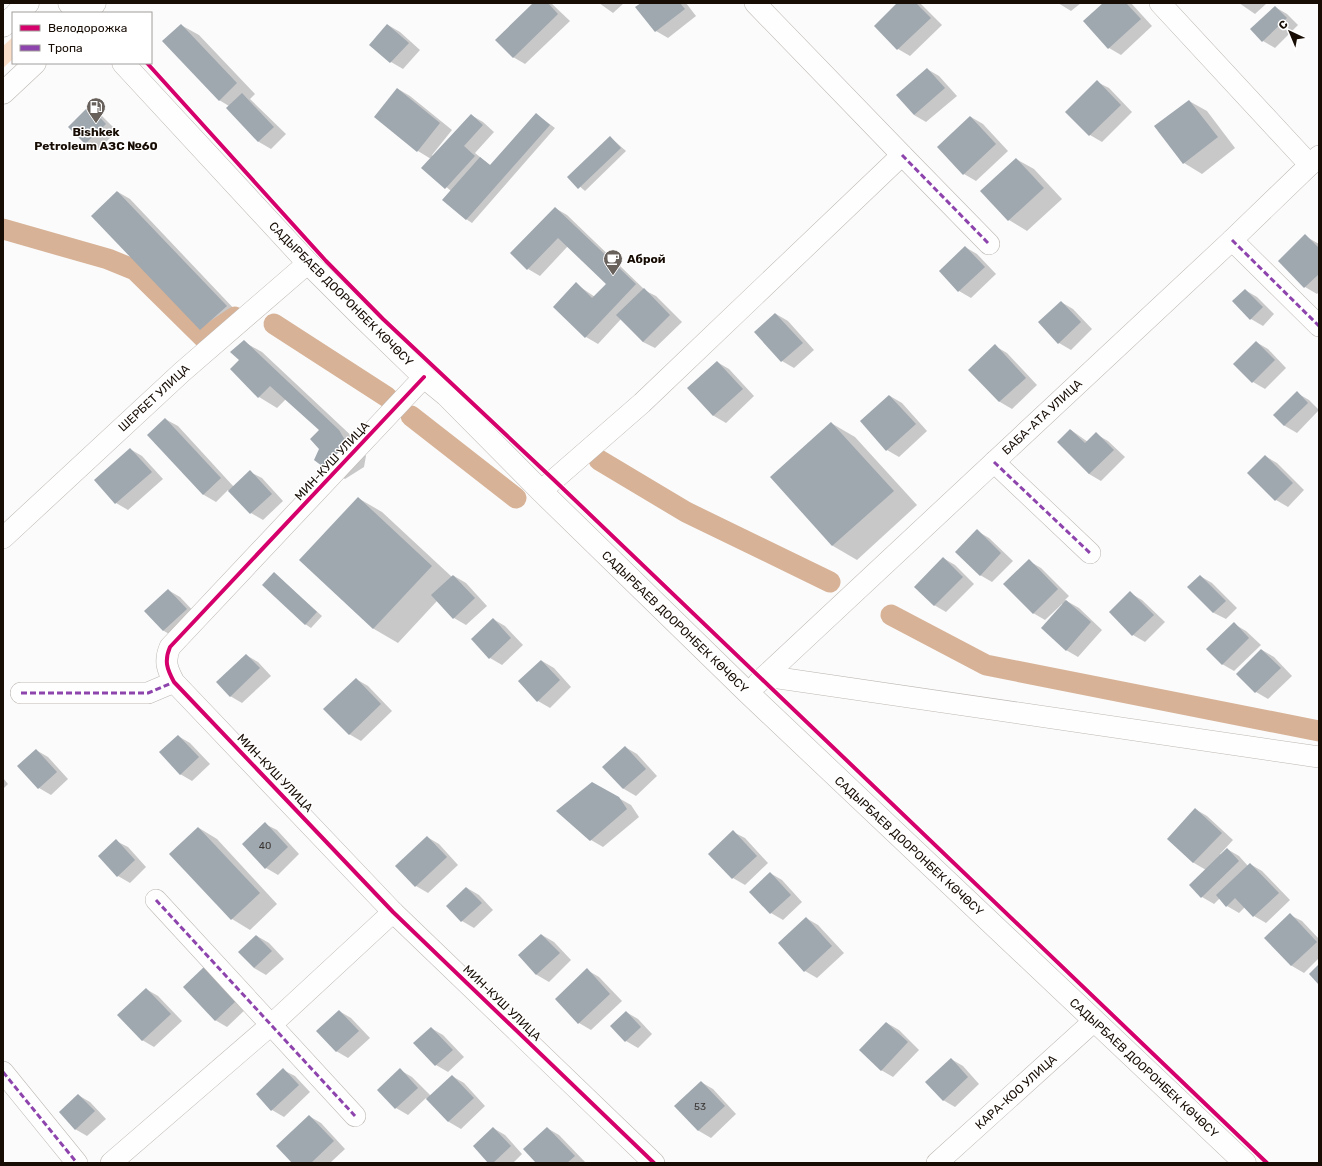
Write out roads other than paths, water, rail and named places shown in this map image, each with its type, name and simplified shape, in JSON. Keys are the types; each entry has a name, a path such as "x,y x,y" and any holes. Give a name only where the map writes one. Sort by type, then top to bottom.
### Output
{"main road":[{"path":"18,12 28,3"},
{"path":"69,3 77,12"},
{"path":"87,12 94,3"},
{"path":"3,26 12,18"},
{"path":"3,93 34,64"},
{"name":"САДЫРБАЕВ ДООРОНБЕК КӨЧӨСҮ","path":"124,64 308,262 424,377 446,395 541,491 747,692 1245,1163"}],"street":[{"path":"755,3 989,244"},
{"path":"1160,3 1314,161"},
{"path":"541,491 642,403 902,156"},
{"name":"БАБА-АТА УЛИЦА","path":"747,692 1232,240 1314,161"},
{"path":"1232,240 1319,326"},
{"name":"ШЕРБЕТ УЛИЦА","path":"3,538 182,372 308,262"},
{"name":"МИН-КУШ УЛИЦА","path":"424,377 170,647 166,658 167,670 174,682 393,912 654,1163"},
{"path":"994,462 1090,552"},
{"path":"765,676 1319,757"},
{"path":"21,693 148,693 174,682"},
{"path":"156,900 356,1116"},
{"path":"110,1163 272,1024 393,912"},
{"name":"КАРА-КОО УЛИЦА","path":"937,1163 1094,1021"},
{"path":"3,1072 77,1163"}],"waterway":[{"path":"3,229 108,259 135,270 204,338 235,317"},
{"path":"274,324 387,397"},
{"path":"411,416 516,498"},
{"path":"599,460 686,512 830,582"},
{"path":"891,615 986,665 1319,731"}],"place":[{"name":"Bishkek Petroleum АЗС №60","path":"96,124"},
{"name":"Аброй","path":"613,276"}]}
